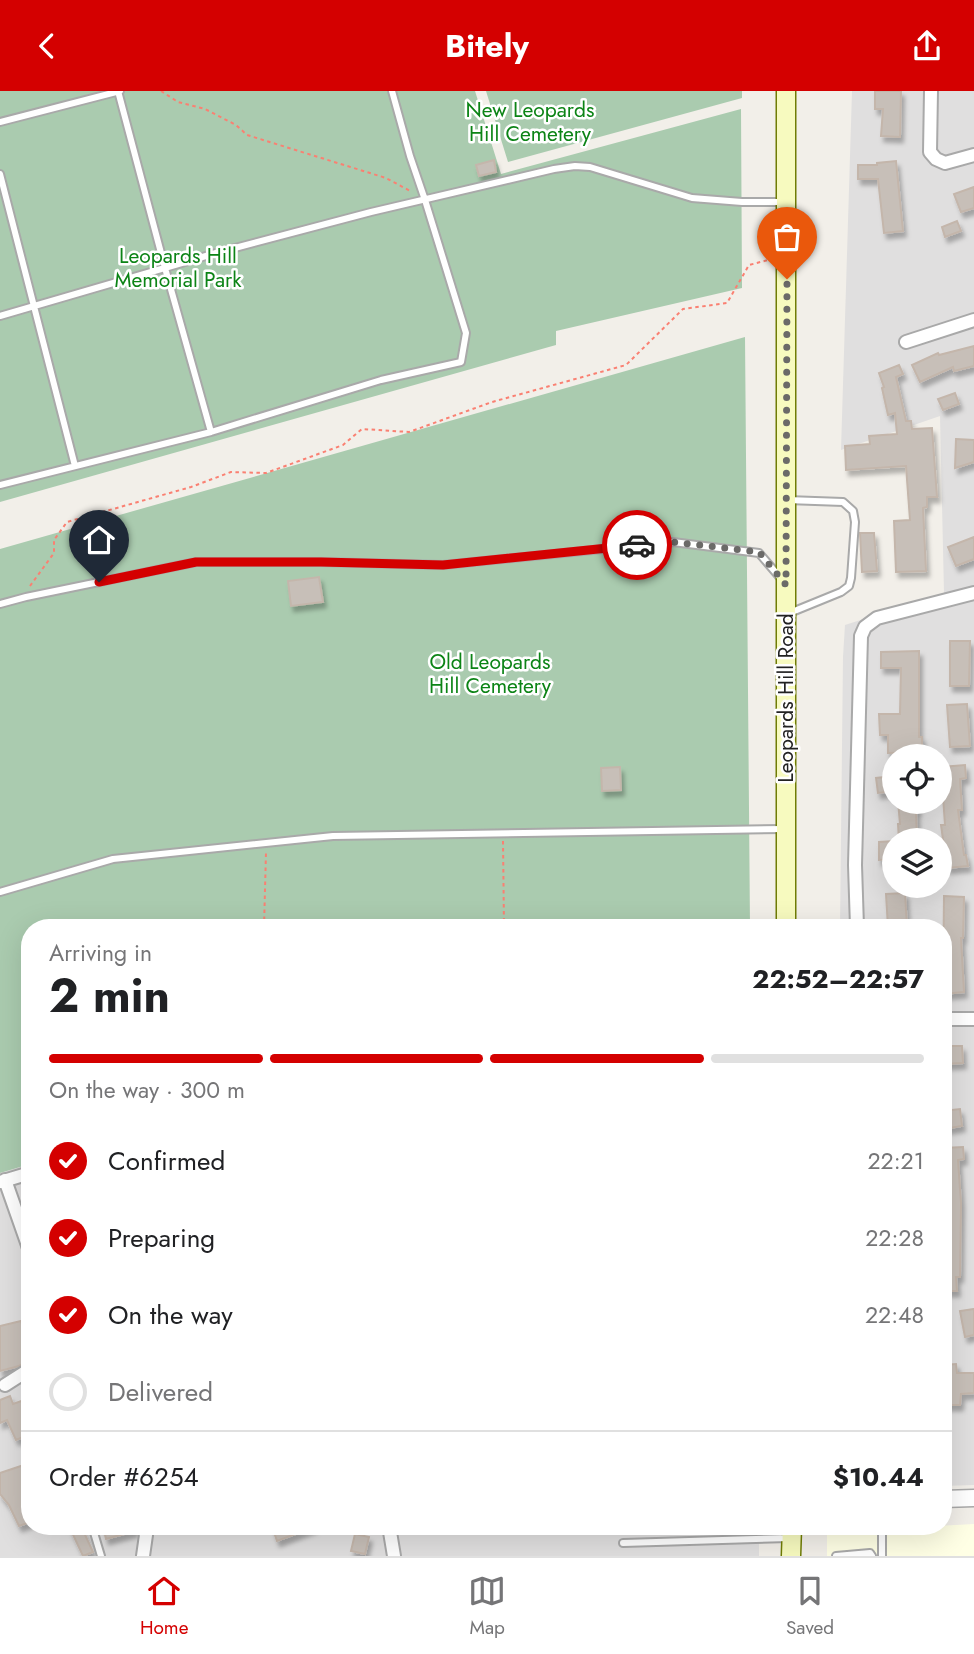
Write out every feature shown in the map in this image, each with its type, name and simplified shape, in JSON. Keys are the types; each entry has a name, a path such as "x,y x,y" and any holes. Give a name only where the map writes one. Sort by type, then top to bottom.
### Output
{"main road":[{"name":"Leopards Hill Road","path":"786,91 786,919"}],"street":[{"path":"931,91 930,152 945,163 974,155"},
{"path":"906,342 974,320"},
{"path":"857,919 861,636 865,627 877,618 974,593"},
{"path":"952,1019 974,1019"},
{"path":"21,1176 2,1181 21,1228"},
{"path":"5,1385 21,1375"},
{"path":"952,1499 974,1498"},
{"path":"143,1556 146,1535"},
{"path":"390,1535 394,1556"}],"lane":[{"path":"0,122 119,91 211,432"},
{"path":"0,485 211,432 381,380 461,362 466,333 392,91"},
{"path":"0,316 229,249 554,169 590,167 692,198 786,202"},
{"path":"0,173 75,466"},
{"path":"786,615 841,592 849,586 855,522 853,511 843,502 787,500"},
{"path":"0,604 196,562 443,565 673,542 759,552 786,585"},
{"path":"0,892 113,859 333,836 785,829"},
{"path":"95,1535 101,1556"},
{"path":"882,1535 882,1556"},
{"path":"623,1543 791,1540"},
{"path":"836,1556 870,1553 872,1556"}],"path":[{"path":"161,91 178,102 205,109 236,125 247,135 386,178 425,199"},
{"path":"26,597 29,587 54,553 54,540 67,522 191,487 231,472 267,473 342,445 362,429 409,432 492,402 626,365 683,309 727,303 750,265 787,255"},
{"path":"503,833 504,919"},
{"path":"264,919 266,843"}],"shaded area":[{"path":"852,91 974,91 974,1485 952,1486 952,919 840,919 845,625 944,593 940,416 841,450"},
{"path":"21,1167 21,1535 759,1535 759,1556 0,1556 0,1173"},
{"path":"974,1524 974,1556 827,1556 827,1535 952,1535 952,1525"}],"green space":[{"name":"Leopards Hill Memorial Park","path":"0,91 475,91 501,174 741,109 742,288 556,331 556,345 0,502"},
{"name":"New Leopards Hill Cemetery","path":"486,91 742,91 742,98 508,162"},
{"name":"Old Leopards Hill Cemetery","path":"745,337 750,919 21,919 21,1167 0,1173 0,549"}],"building":[{"path":"875,91 901,91 900,137 881,136 883,109 875,109"},
{"path":"494,160 496,172 479,176 476,165"},
{"path":"896,161 903,231 884,233 878,179 858,179 858,165"},
{"path":"974,187 974,208 961,212 954,194"},
{"path":"957,221 961,231 945,237 942,227"},
{"path":"974,346 974,366 954,371 953,367 920,382 912,365 938,353 939,355"},
{"path":"899,365 903,374 896,377 906,421 911,421 912,429 932,428 937,497 927,497 927,507 923,508 926,571 896,572 894,521 910,520 906,466 846,470 845,446 870,444 869,436 897,434 895,413 888,415 879,373"},
{"path":"955,393 959,404 943,410 938,399"},
{"path":"956,439 974,440 974,462 955,468"},
{"path":"860,533 874,533 877,571 862,572"},
{"path":"974,537 974,559 956,566 948,547"},
{"path":"319,577 323,602 291,606 288,581"},
{"path":"950,641 970,641 969,686 950,686"},
{"path":"919,651 919,737 922,737 922,744 888,744 888,735 880,735 879,714 900,714 901,668 881,668 881,652"},
{"path":"967,704 970,746 952,747 950,744 947,705"},
{"path":"965,765 966,778 960,779 962,810 958,810 968,866 952,868 952,828 941,828 941,825 945,825 944,814 952,814 952,766"},
{"path":"620,767 621,790 602,791 601,768"},
{"path":"882,777 882,792 878,793 876,778"},
{"path":"899,814 916,814 917,828 898,828"},
{"path":"879,842 882,842 882,860 879,860"},
{"path":"964,897 961,938 964,992 952,993 952,919 944,919 944,898"},
{"path":"886,898 905,898 907,919 888,919"},
{"path":"952,1046 962,1046 963,1063 952,1064"},
{"path":"960,1109 962,1126 952,1128 952,1110"},
{"path":"963,1147 964,1159 958,1160 961,1203 960,1277 956,1277 957,1291 952,1291 952,1148"},
{"path":"974,1309 974,1335 965,1337 960,1311"},
{"path":"21,1321 21,1365 0,1371 0,1326"},
{"path":"952,1364 956,1364 957,1373 974,1373 974,1393 961,1394 960,1405 952,1405"},
{"path":"10,1396 13,1404 21,1401 21,1438 16,1440 7,1420 0,1423 0,1400"},
{"path":"21,1466 21,1525 0,1494 0,1473"},
{"path":"73,1535 85,1535 93,1552 83,1556"},
{"path":"105,1535 120,1535 106,1539"},
{"path":"275,1535 293,1535 277,1541"},
{"path":"355,1535 369,1537 365,1554 351,1551"}],"way so far":[{"path":"637,545 673,542 759,552 786,585 787,279"}],"route":[{"path":"99,582 196,562 443,565 637,545"}]}
